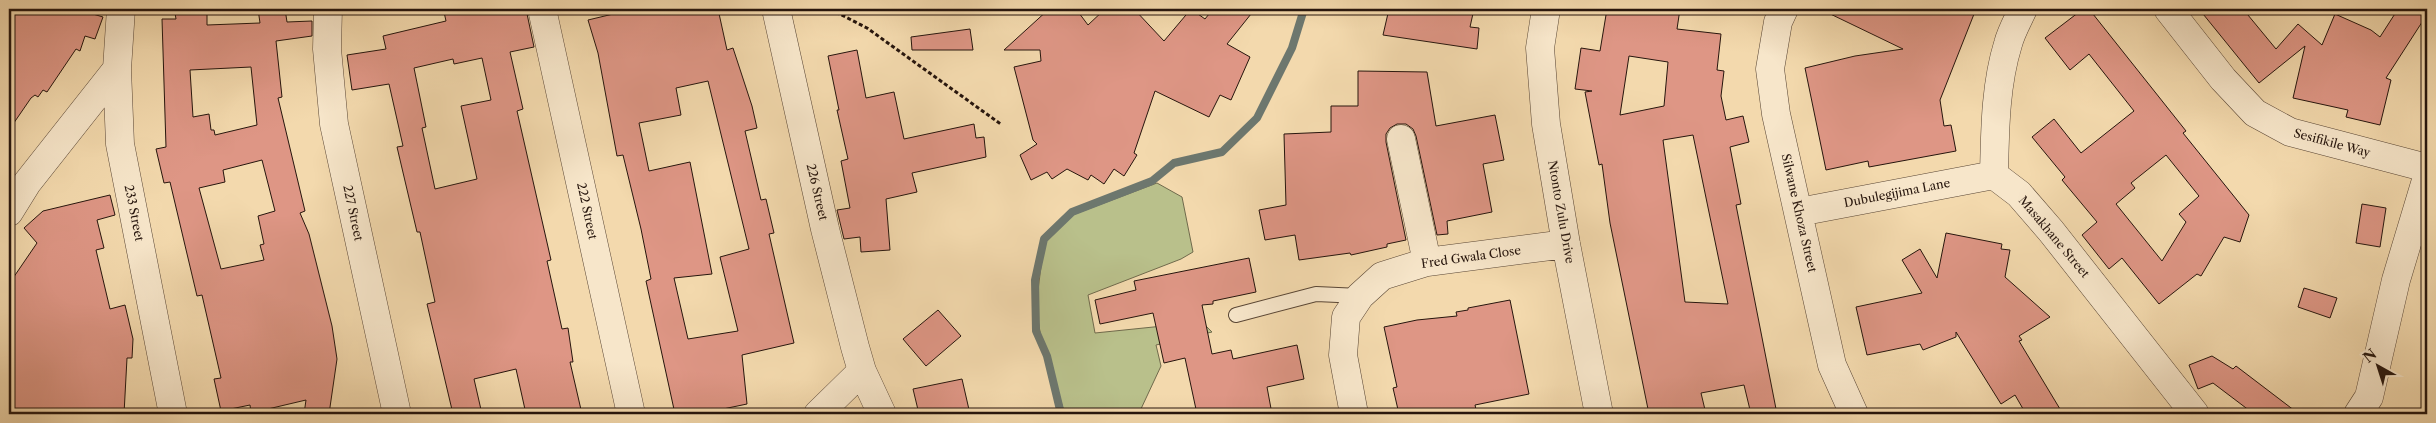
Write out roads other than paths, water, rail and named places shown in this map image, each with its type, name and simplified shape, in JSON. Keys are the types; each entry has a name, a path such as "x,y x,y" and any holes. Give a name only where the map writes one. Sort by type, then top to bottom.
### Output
{"street":[{"name":"233 Street","path":"122,9 117,69 120,144 173,414"},
{"name":"227 Street","path":"328,9 327,49 334,124 397,414"},
{"name":"222 Street","path":"542,9 631,414"},
{"name":"Ntonto Zulu Drive","path":"1546,9 1540,48 1546,124 1566,244 1599,414"},
{"name":"Silwane Khoza Street","path":"1784,9 1778,22 1770,69 1776,114 1832,365 1854,414"},
{"path":"1994,175 1995,120 2000,79 2008,44 2023,9"},
{"name":"Sesifikile Way","path":"2168,9 2223,79 2255,113 2290,132 2427,168"},
{"name":"226 Street","path":"781,10 825,229 862,372 882,414"},
{"path":"9,212 27,183 117,69"},
{"path":"1401,139 1427,262"},
{"name":"Dubulegijima Lane","path":"1799,212 1994,175"},
{"name":"Masakhane Street","path":"1994,175 2019,194 2051,231 2195,414"},
{"path":"2358,414 2369,397 2396,280 2427,177"},
{"name":"Fred Gwala Close","path":"1354,414 1343,355 1346,317 1360,296 1382,276 1427,262 1566,244"},
{"path":"818,414 862,372"}],"lane":[{"path":"1236,315 1316,294 1360,296"}],"waterway":[{"path":"1061,414 1047,356 1036,331 1035,280 1044,239 1072,212 1152,181 1174,163 1222,152 1257,118 1292,48 1304,9"}]}
